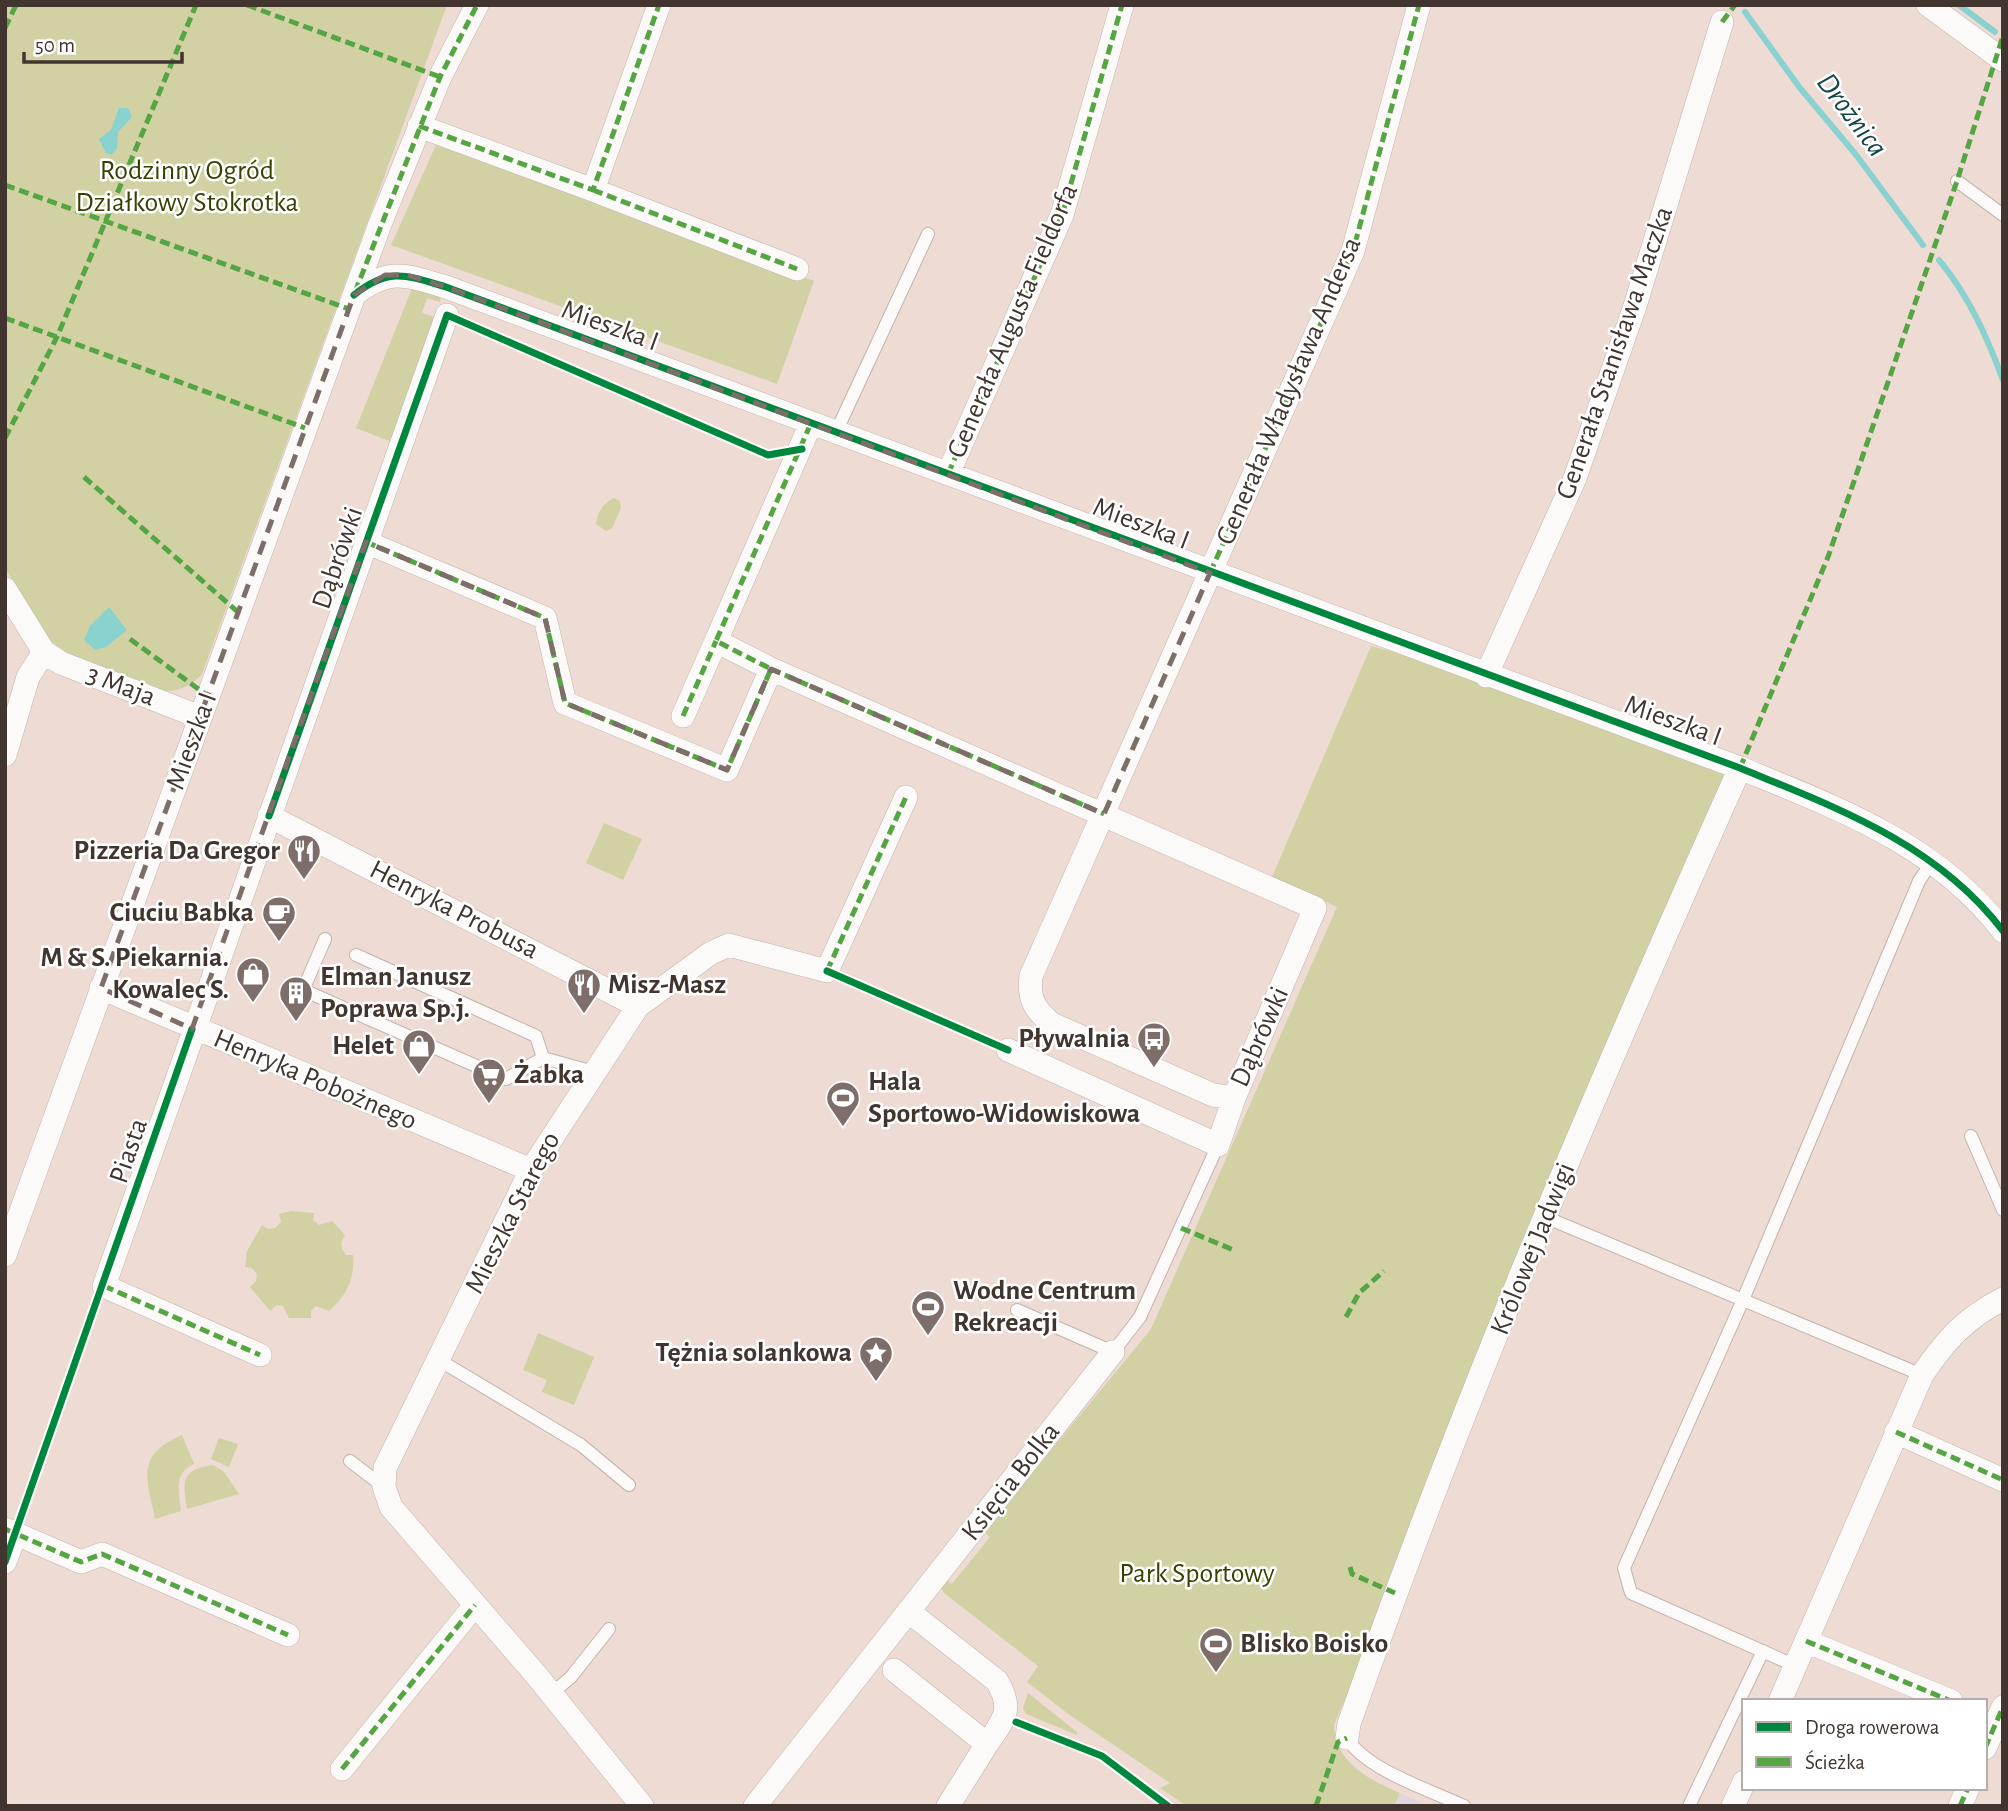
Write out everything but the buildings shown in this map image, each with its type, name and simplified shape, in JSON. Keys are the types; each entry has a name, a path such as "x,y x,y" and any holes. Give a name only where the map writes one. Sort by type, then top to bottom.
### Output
{"street":[{"path":"354,295 419,126 440,77 477,5"},
{"path":"593,190 659,5"},
{"name":"Generała Augusta Fieldorfa","path":"948,474 1062,215 1122,5"},
{"name":"Generała Władysława Andersa","path":"1210,573 1353,251 1419,5"},
{"path":"1928,5 2003,60"},
{"name":"Generała Stanisława Maczka","path":"1486,676 1575,478 1635,306 1722,22"},
{"path":"419,126 797,269"},
{"name":"Mieszka I","path":"5,1255 354,295 385,275 407,275 1740,768 1857,816 1933,860 2003,931"},
{"name":"Dąbrówki","path":"192,1029 447,315"},
{"path":"683,716 811,423"},
{"path":"366,542 545,618 565,703 727,770 771,668"},
{"name":"Dąbrówki","path":"1104,814 1315,908 1234,1098 1213,1095 1052,1024 1036,1012 1029,992 1031,976 1210,573"},
{"path":"5,589 44,652 14,700 5,755"},
{"path":"716,641 771,668 1104,814"},
{"name":"3 Maja","path":"44,652 61,663 200,717"},
{"name":"Królowej Jadwigi","path":"1347,1738 1349,1724 1395,1593 1545,1217 1740,768"},
{"name":"Mieszka Starego","path":"384,1488 385,1468 531,1170 638,1006 711,953 729,945 827,971 906,797"},
{"name":"Henryka Probusa","path":"269,816 638,1006"},
{"name":"Henryka Pobożnego","path":"100,988 531,1170"},
{"name":"Piasta","path":"192,1029 104,1286 260,1355"},
{"path":"1008,1050 1218,1145 1234,1098"},
{"path":"1781,1699 1922,1375 1949,1335 1979,1311 2003,1299"},
{"name":"Księcia Bolka","path":"755,1806 1114,1352"},
{"path":"1896,1432 2003,1480"},
{"path":"384,1488 391,1507 551,1694 642,1806"},
{"path":"5,1562 11,1531 81,1562 102,1554 288,1635"},
{"path":"342,1769 475,1605"},
{"path":"908,1611 997,1681 1006,1696 1007,1707 1003,1720 948,1806"},
{"path":"1806,1642 1946,1699"},
{"path":"894,1670 987,1744"},
{"path":"1987,1741 1995,1714"},
{"path":"1733,1806 1742,1786"}],"lane":[{"path":"1957,181 2003,215"},
{"path":"836,432 929,233"},
{"path":"1796,1666 1631,1592 1624,1568 1742,1302 1919,881 1933,860"},
{"path":"325,939 303,990 506,1079 543,1058 594,1072"},
{"path":"356,955 536,1036 543,1058"},
{"path":"1971,1136 2003,1210"},
{"path":"1017,1310 1114,1352 1140,1317 1218,1145"},
{"path":"1545,1217 1742,1302 1922,1375"},
{"path":"439,1360 581,1445 629,1485"},
{"path":"350,1461 384,1488"},
{"path":"551,1694 571,1677 609,1629"},
{"path":"1689,1806 1763,1651"},
{"path":"1347,1738 1355,1752 1373,1763 1464,1806"}],"highlighted area":[{"path":"385,275 407,275 446,287 1210,573 1104,814 771,669 727,770 565,703 545,618 366,542 192,1029 101,988 354,295"}],"shaded area":[{"path":"1400,1793 1428,1806 1394,1806"}],"green space":[{"name":"Rodzinny Ogród Działkowy Stokrotka","path":"5,5 447,5 202,674 193,683 178,689 161,691 67,653 49,640 36,624 5,567"},
{"path":"436,145 814,281 777,384 391,245"},
{"path":"413,286 441,296 440,302 427,298 422,313 435,317 392,442 356,428"},
{"path":"614,498 620,501 621,508 612,528 606,531 596,524 599,512"},
{"name":"Park Sportowy","path":"1371,646 1486,676 1740,768 1334,1725 1340,1749 1347,1759 1366,1776 1400,1793 1394,1806 1187,1806 1160,1788 1170,1783 1071,1716 1027,1682 1038,1666 944,1593 940,1586 946,1580 952,1584 990,1537 984,1532 1151,1329 1337,907 1272,877"},
{"path":"604,823 642,839 623,880 586,863"},
{"path":"291,1211 314,1213 313,1220 319,1225 332,1221 345,1235 341,1245 344,1252 346,1255 353,1255 353,1272 341,1299 329,1311 316,1306 311,1311 311,1318 289,1318 283,1306 277,1305 270,1311 250,1287 256,1281 257,1274 252,1268 245,1267 247,1251 262,1225 268,1229 275,1228 281,1222 279,1214"},
{"path":"538,1333 594,1357 574,1405 542,1392 547,1380 523,1370"},
{"path":"182,1435 194,1464 187,1468 180,1478 181,1511 155,1519 147,1479 148,1468 157,1451"},
{"path":"219,1438 238,1444 229,1467 211,1459"},
{"path":"213,1465 224,1472 239,1494 187,1509 186,1478 194,1470"},
{"path":"1028,1693 1077,1732 1077,1735 1026,1714 1023,1708"}],"water":[{"path":"119,108 128,108 132,117 118,132 117,149 112,154 106,153 99,139 111,130"},
{"path":"109,607 127,630 106,647 95,650 84,640 90,626"}],"waterway":[{"path":"1959,5 1995,32"},
{"name":"Drożnica","path":"1745,12 1800,88 1857,156 1923,245"},
{"name":"Drożnica","path":"1939,260 1976,317 2003,380"}],"marked path":[{"path":"5,28 16,5"},
{"path":"5,438 57,337 196,5"},
{"path":"247,5 440,77"},
{"path":"355,292 440,77 477,5"},
{"path":"419,126 593,190 659,5"},
{"path":"948,474 1062,215 1122,5"},
{"path":"1210,573 1353,251 1419,5"},
{"path":"1722,22 1735,5"},
{"path":"1740,768 1828,557 1957,181 2003,36"},
{"path":"5,185 349,309"},
{"path":"593,190 797,269"},
{"path":"5,318 305,428"},
{"path":"366,542 545,618 565,703 727,770 771,669 716,641 811,423"},
{"path":"84,477 239,613"},
{"path":"130,639 208,696"},
{"path":"683,716 716,641"},
{"path":"771,669 1104,814"},
{"path":"827,971 906,797"},
{"path":"1181,1228 1236,1251"},
{"path":"1346,1317 1359,1293 1384,1271"},
{"path":"104,1286 260,1355"},
{"path":"1896,1432 2003,1480"},
{"path":"5,1529 81,1562 102,1554 288,1635"},
{"path":"1350,1567 1352,1574 1395,1593"},
{"path":"342,1769 475,1605"},
{"path":"1806,1641 1946,1699"},
{"path":"1987,1743 2003,1707"},
{"path":"1316,1806 1338,1742 1347,1738"},
{"path":"1960,1806 1967,1790"}],"cycle path":[{"path":"354,295 378,280 398,276 446,287 1740,768 1848,814 1916,852 1948,874 1977,901 2003,931"},
{"path":"269,816 447,315 768,455 802,449"},
{"path":"827,971 1008,1050"},
{"path":"5,1562 192,1029"},
{"path":"1016,1722 1102,1756 1168,1806"}],"place":[{"name":"Pizzeria Da Gregor","path":"304,881"},
{"name":"Ciuciu Babka","path":"279,943"},
{"name":"M & S. Piekarnia. Kowalec S.","path":"253,1004"},
{"name":"Misz-Masz","path":"584,1015"},
{"name":"Elman Janusz Poprawa Sp.j.","path":"296,1023"},
{"name":"Pływalnia","path":"1154,1069"},
{"name":"Helet","path":"419,1076"},
{"name":"Żabka","path":"489,1105"},
{"name":"Hala Sportowo-Widowiskowa","path":"843,1128"},
{"name":"Wodne Centrum Rekreacji","path":"928,1337"},
{"name":"Tężnia solankowa","path":"876,1383"},
{"name":"Blisko Boisko","path":"1216,1674"}]}
